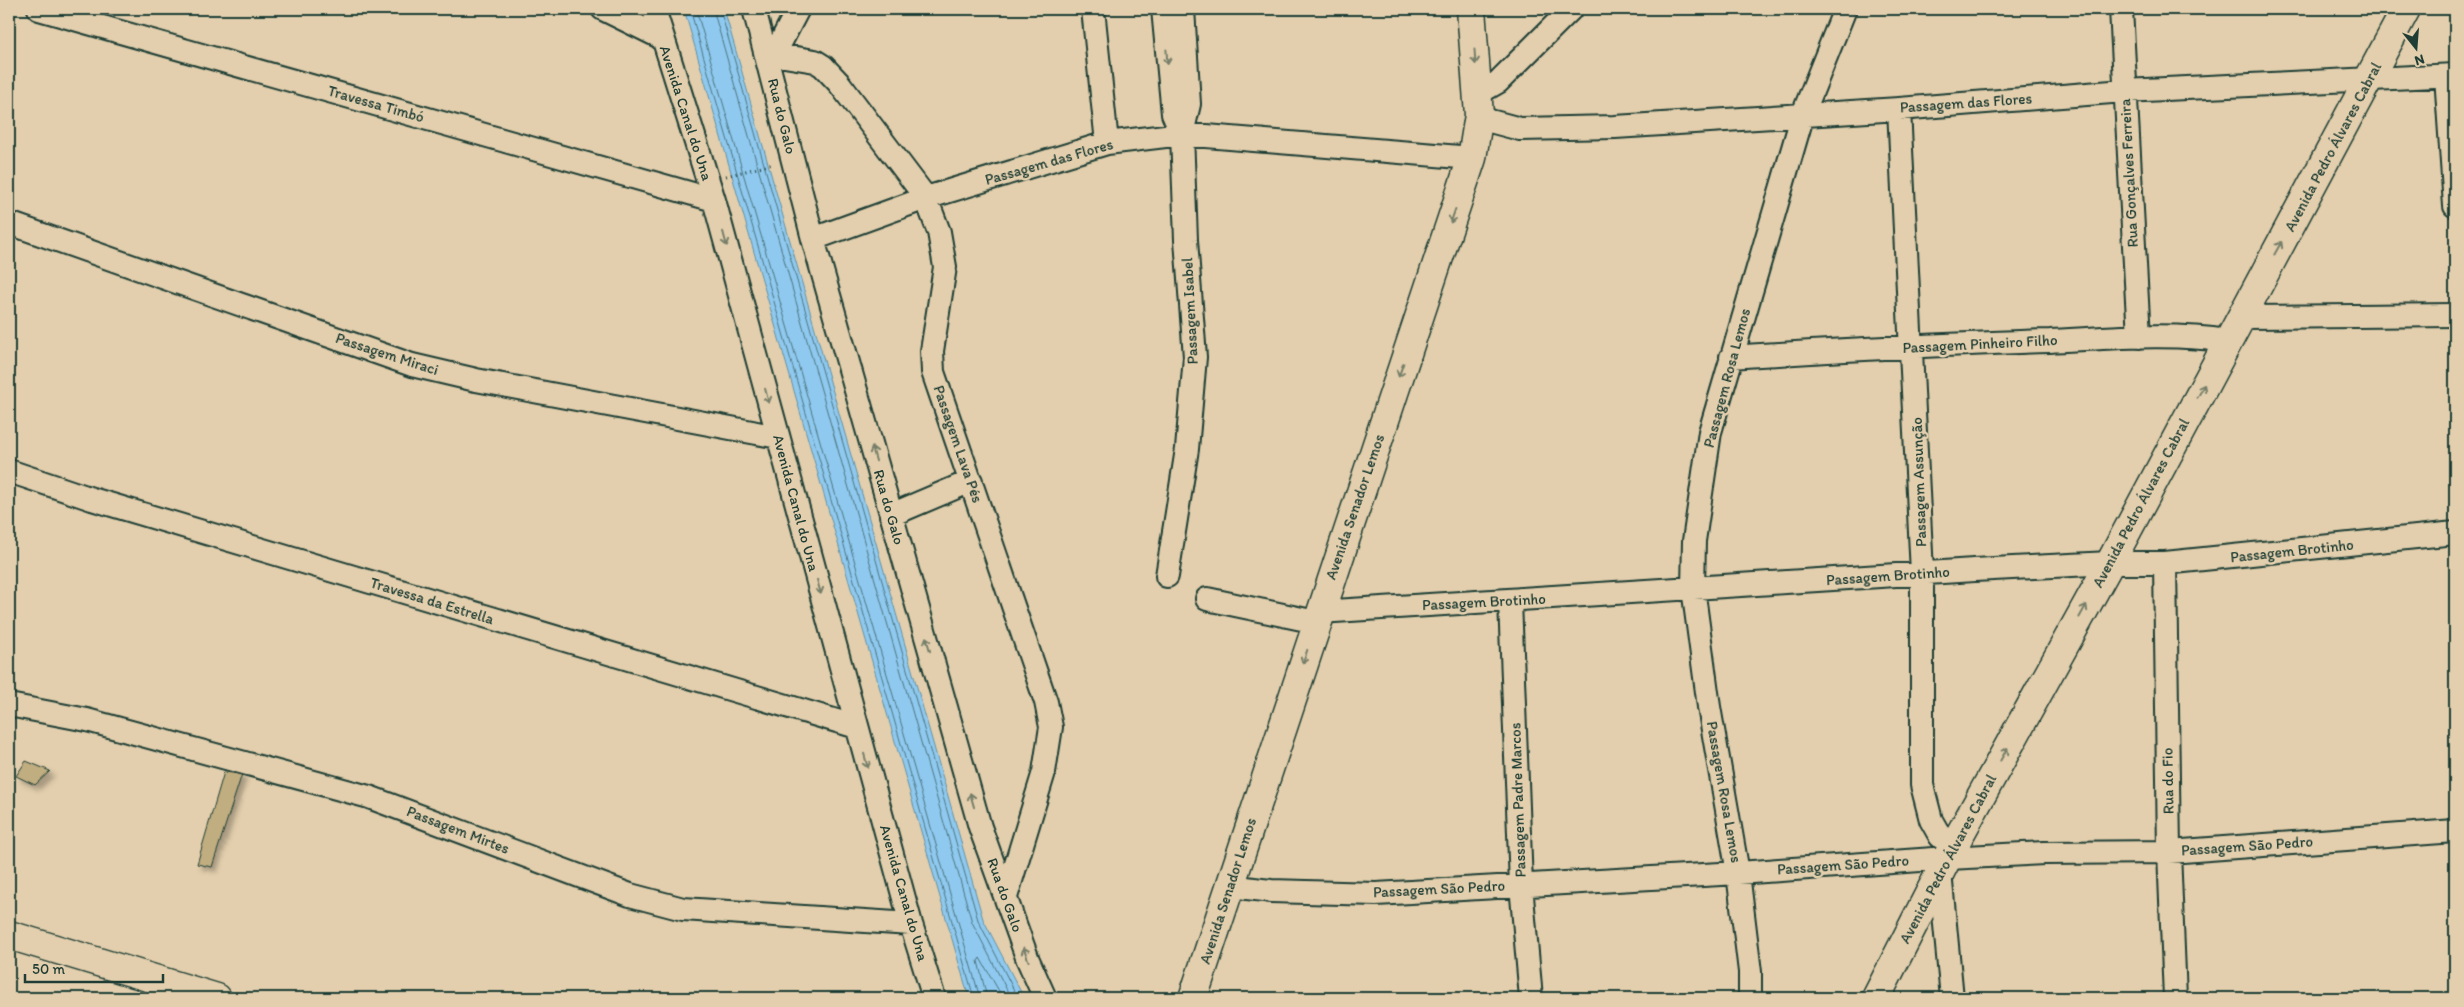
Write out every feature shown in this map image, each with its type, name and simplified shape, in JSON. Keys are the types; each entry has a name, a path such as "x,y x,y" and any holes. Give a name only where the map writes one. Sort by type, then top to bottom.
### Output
{"main road":[{"name":"Avenida Senador Lemos","path":"1192,998 1472,158 1478,104 1471,9"},
{"name":"Avenida Pedro Álvares Cabral","path":"1876,998 1947,859 2110,563 2370,80 2406,9"},
{"path":"9,935 217,998"}],"street":[{"name":"Travessa Timbó","path":"39,9 711,190"},
{"path":"603,9 662,38"},
{"name":"Avenida Canal do Una","path":"654,9 711,190 911,924 934,998"},
{"name":"Rua do Galo","path":"754,9 770,54 813,239 980,827 1028,960 1046,998"},
{"path":"770,54 798,9"},
{"path":"1093,9 1107,143"},
{"name":"Passagem Isabel","path":"1163,9 1172,114 1182,134"},
{"name":"Passagem Isabel","path":"1167,576 1186,449 1195,357 1186,240 1182,134 1189,104 1183,9"},
{"path":"1478,104 1571,9"},
{"name":"Passagem Rosa Lemos","path":"1750,998 1750,972 1738,873 1709,707 1693,588 1694,541 1710,432 1731,357 1803,114 1845,9"},
{"name":"Rua Gonçalves Ferreira","path":"2121,9 2138,337"},
{"name":"Passagem Lava Pés","path":"770,54 806,59 823,66 839,83 926,198 939,232 945,267 932,351 932,372 1046,702 1051,727 1044,772 1006,897"},
{"path":"2451,75 2455,206"},
{"name":"Passagem das Flores","path":"1478,104 1504,126 1537,130 1615,127 1899,109 2124,91 2451,75"},
{"name":"Passagem Assunção","path":"1899,109 1913,347 1922,573 1922,785 1932,820 1940,836 1947,859"},
{"name":"Passagem das Flores","path":"813,239 926,198 1107,143 1182,134 1472,158"},
{"name":"Passagem Miraci","path":"9,223 412,365 476,380 778,437"},
{"path":"2241,317 2455,315"},
{"name":"Passagem Pinheiro Filho","path":"1731,357 2138,337 2202,337 2228,341"},
{"name":"Travessa da Estrella","path":"9,471 102,502 857,728"},
{"path":"891,515 971,481"},
{"name":"Passagem Brotinho","path":"1207,599 1318,617 1510,601 1922,573 2110,563 2165,563 2455,533"},
{"name":"Rua do Fio","path":"2165,563 2169,852 2175,998"},
{"name":"Passagem Padre Marcos","path":"1510,601 1521,885 1531,998"},
{"name":"Passagem Mirtes","path":"9,705 87,720 369,797 630,895 683,909 911,924"},
{"name":"Passagem São Pedro","path":"1230,886 1288,892 1376,894 2044,853 2169,852 2455,831"},
{"path":"1947,859 1952,998"}],"path":[{"path":"711,190 793,158"}],"water":[{"path":"684,9 724,9 983,919 1024,998 969,998"}],"building":[{"path":"26,761 50,771 35,785 16,776"},
{"path":"224,772 242,774 212,867 197,864"}]}
